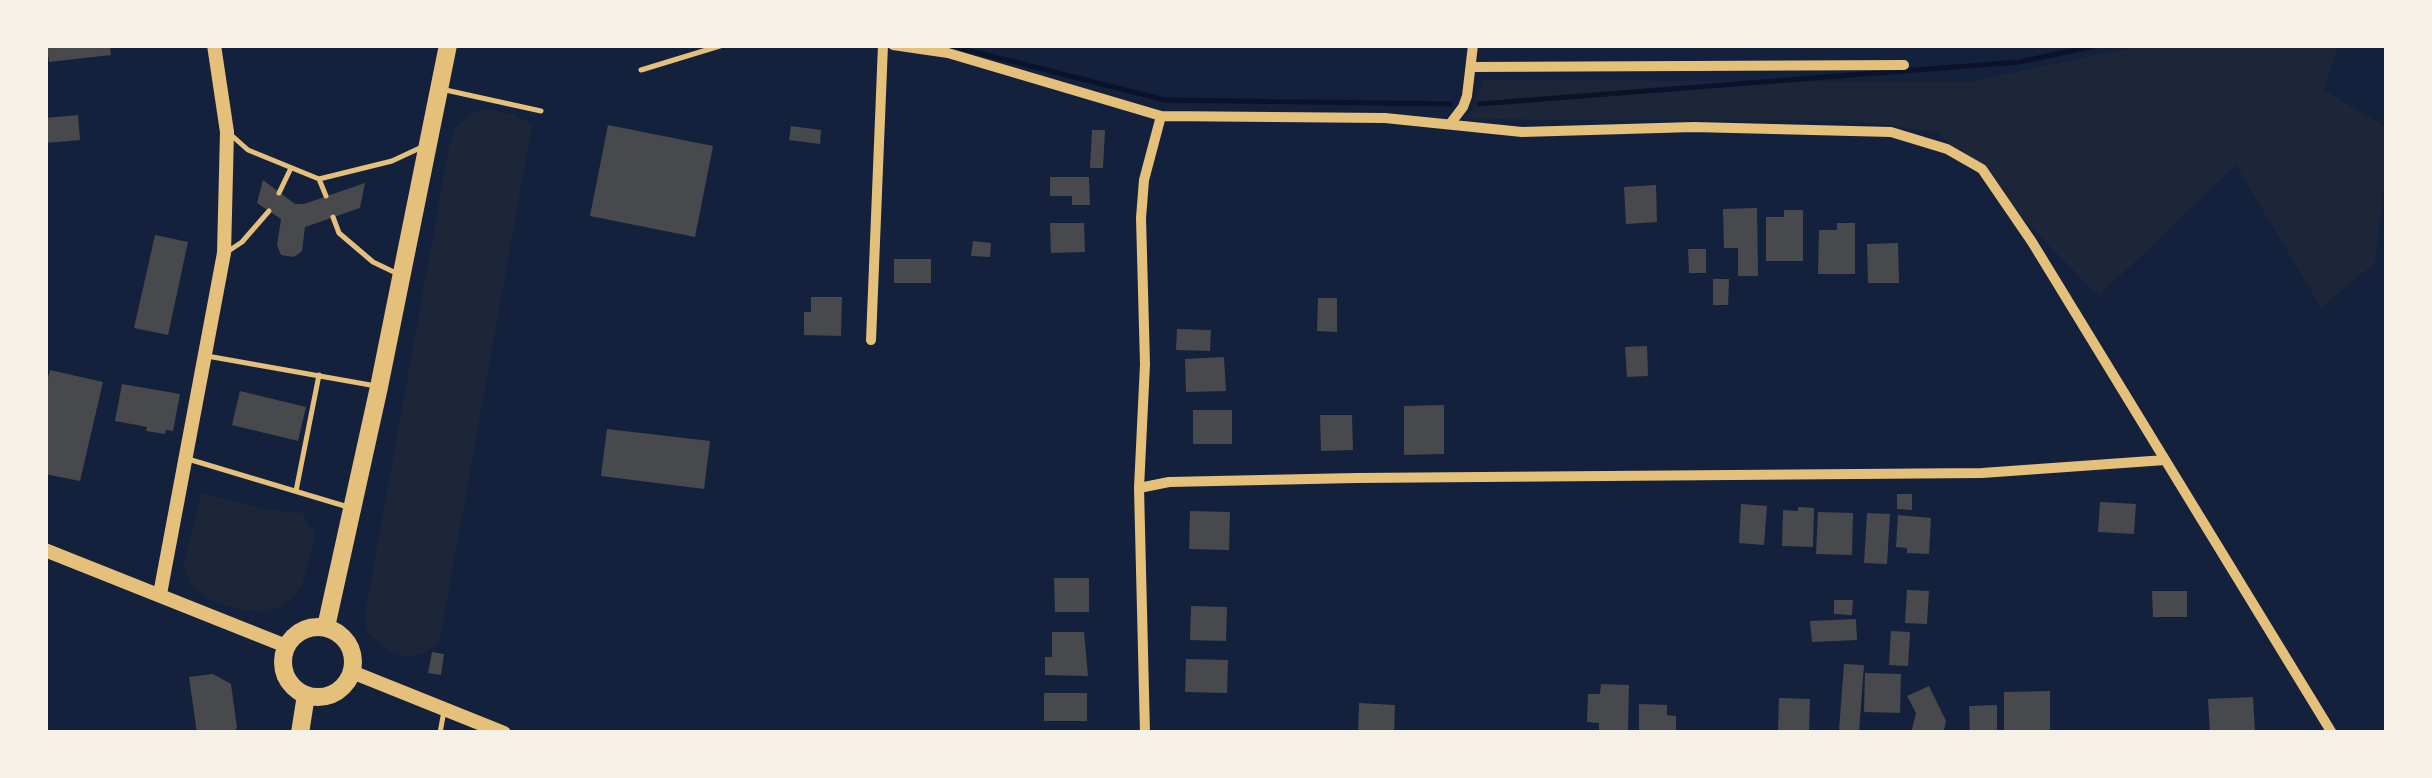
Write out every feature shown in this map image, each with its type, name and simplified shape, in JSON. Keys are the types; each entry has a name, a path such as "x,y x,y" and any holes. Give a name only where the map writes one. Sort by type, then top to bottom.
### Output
{"highway":[{"path":"326,627 448,45"},
{"path":"326,627 346,639 354,661 352,672 347,683 329,696 306,695 288,681 283,670 286,646 303,630 326,627"},
{"path":"300,733 306,695"}],"street":[{"path":"160,594 224,253 228,132 214,45"},
{"path":"870,340 883,45"},
{"path":"893,45 948,53 1161,116 1385,118 1522,132 1694,127 1891,132 1947,148 1982,169 2032,242 2332,733"},
{"path":"1450,124 1464,107 1473,45"},
{"path":"1471,68 1904,65"},
{"path":"1144,733 1138,488 1146,364 1141,218 1144,180 1161,116"},
{"path":"1138,488 1169,482 1356,478 1982,473 2165,460"},
{"path":"45,550 286,646"},
{"path":"352,672 504,733"}],"lane":[{"path":"642,70 723,45"},
{"path":"438,89 541,111"},
{"path":"228,132 248,150 319,178 392,161 427,145"},
{"path":"279,193 292,167"},
{"path":"319,178 326,196"},
{"path":"224,253 242,242 269,211"},
{"path":"333,217 339,233 373,262 401,275"},
{"path":"207,356 379,387"},
{"path":"296,491 320,375"},
{"path":"188,459 353,509"},
{"path":"440,733 444,708"}],"shaded area":[{"path":"2144,45 2339,45 2324,90 2387,128 2375,263 2321,308 2236,165 2099,296 1937,132 1855,121 1468,119 1483,80 1969,82"},
{"path":"487,109 516,115 532,125 439,645 419,655 404,656 389,651 367,632 366,609 449,147 456,127 471,114"},
{"path":"202,493 264,509 303,513 308,526 316,531 302,585 292,599 268,612 242,610 214,602 193,587 183,564"}],"building":[{"path":"47,45 110,45 111,55 49,62"},
{"path":"78,115 80,140 45,143 45,118"},
{"path":"608,125 713,146 695,237 590,216"},
{"path":"791,126 821,130 820,144 789,140"},
{"path":"1092,130 1105,130 1103,168 1090,168"},
{"path":"1050,177 1089,177 1090,205 1072,205 1072,196 1050,196"},
{"path":"263,180 295,204 365,183 360,208 305,227 302,251 294,257 281,255 277,245 281,219 257,203"},
{"path":"1656,185 1657,222 1626,224 1624,187"},
{"path":"1757,208 1758,276 1738,276 1738,248 1724,248 1723,209"},
{"path":"1784,210 1803,210 1803,261 1766,261 1766,217 1784,217"},
{"path":"1050,223 1084,223 1085,252 1051,253"},
{"path":"1837,223 1855,223 1855,274 1818,274 1819,230 1837,230"},
{"path":"155,235 188,242 168,335 134,328"},
{"path":"973,241 991,243 990,257 971,256"},
{"path":"1898,243 1899,283 1868,283 1867,244"},
{"path":"1688,249 1706,249 1706,273 1689,273"},
{"path":"894,259 931,259 931,283 894,283"},
{"path":"1713,279 1729,279 1728,305 1713,305"},
{"path":"811,297 842,297 841,336 804,335 804,312 811,312"},
{"path":"1318,298 1337,298 1337,332 1317,331"},
{"path":"1177,329 1211,330 1210,351 1176,350"},
{"path":"1647,346 1648,376 1627,377 1625,347"},
{"path":"1224,357 1226,391 1186,392 1185,359"},
{"path":"50,370 103,382 80,481 45,474 45,389"},
{"path":"122,384 180,394 173,431 146,431 147,427 115,421"},
{"path":"240,391 306,407 298,441 232,425"},
{"path":"1444,405 1444,454 1404,455 1404,406"},
{"path":"1193,410 1232,410 1232,444 1193,444"},
{"path":"1320,415 1352,415 1353,450 1321,451"},
{"path":"607,429 710,441 704,489 601,476"},
{"path":"1897,494 1912,494 1912,510 1897,509"},
{"path":"2100,502 2136,504 2134,534 2098,532"},
{"path":"1741,504 1767,506 1764,545 1739,543"},
{"path":"1798,507 1814,508 1813,547 1782,546 1783,510 1798,511"},
{"path":"1190,511 1230,512 1229,550 1189,549"},
{"path":"1818,512 1853,513 1852,555 1816,554"},
{"path":"1867,513 1890,514 1887,564 1864,563"},
{"path":"1898,515 1931,518 1929,554 1907,553 1907,548 1896,547"},
{"path":"1054,578 1089,578 1089,612 1055,612"},
{"path":"1907,590 1929,591 1927,624 1905,623"},
{"path":"2152,591 2187,591 2187,617 2153,617"},
{"path":"1834,600 1853,600 1852,615 1834,614"},
{"path":"1191,606 1227,607 1226,641 1190,640"},
{"path":"1856,619 1857,640 1812,642 1810,621"},
{"path":"1891,631 1910,632 1908,666 1889,665"},
{"path":"1052,632 1084,632 1088,676 1045,675 1045,657 1052,657"},
{"path":"432,652 444,654 441,675 428,673"},
{"path":"1186,659 1228,660 1227,693 1185,692"},
{"path":"1844,664 1864,665 1859,732 1839,730"},
{"path":"1865,673 1901,674 1900,713 1864,712"},
{"path":"213,674 231,684 237,728 232,733 197,733 189,677"},
{"path":"1601,684 1629,685 1628,733 1599,732 1599,723 1587,722 1588,694 1600,694"},
{"path":"1929,686 1946,721 1943,733 1911,733 1916,713 1907,696"},
{"path":"2050,691 2050,733 2004,733 2004,692"},
{"path":"1044,693 1087,693 1087,721 1044,721"},
{"path":"2253,697 2255,731 2210,733 2208,699"},
{"path":"1779,698 1810,699 1809,733 1778,733"},
{"path":"1359,703 1395,705 1394,733 1358,733"},
{"path":"1639,704 1667,705 1667,715 1676,716 1676,733 1639,733"},
{"path":"1997,705 1997,733 1970,733 1969,706"}],"waterway":[{"path":"947,45 1165,100 1450,104"},
{"path":"1479,104 2019,62 2099,45"}]}
